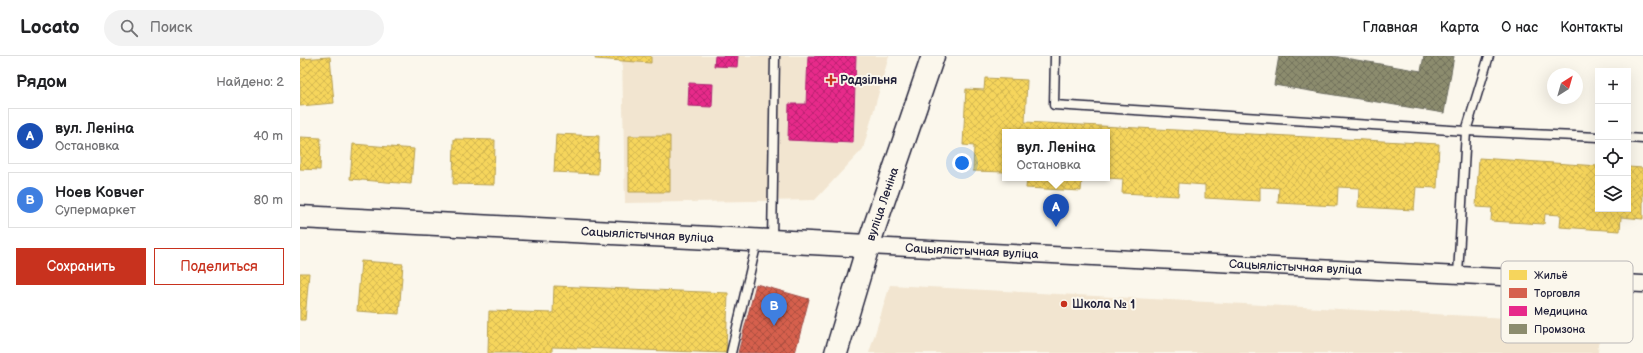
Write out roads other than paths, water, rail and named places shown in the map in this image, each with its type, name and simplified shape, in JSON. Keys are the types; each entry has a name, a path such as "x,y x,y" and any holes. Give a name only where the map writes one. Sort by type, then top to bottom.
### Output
{"street":[{"name":"вуліца Леніна","path":"836,353 868,246 933,56"},
{"name":"Сацыялістычная вуліца","path":"300,217 1501,277"},
{"name":"Сацыялістычная вуліца","path":"1633,284 1643,284"}],"lane":[{"path":"731,353 765,241 775,56"},
{"path":"1055,56 1054,106 1466,131 1595,137"},
{"path":"1458,275 1466,131 1489,56"},
{"path":"1631,138 1643,139"}],"place":[{"name":"Радзільня","path":"831,80"},
{"name":"вул. Леніна","path":"1056,227"},
{"name":"Школа № 1","path":"1064,304"},
{"name":"Ноев Ковчег","path":"774,326"}]}
